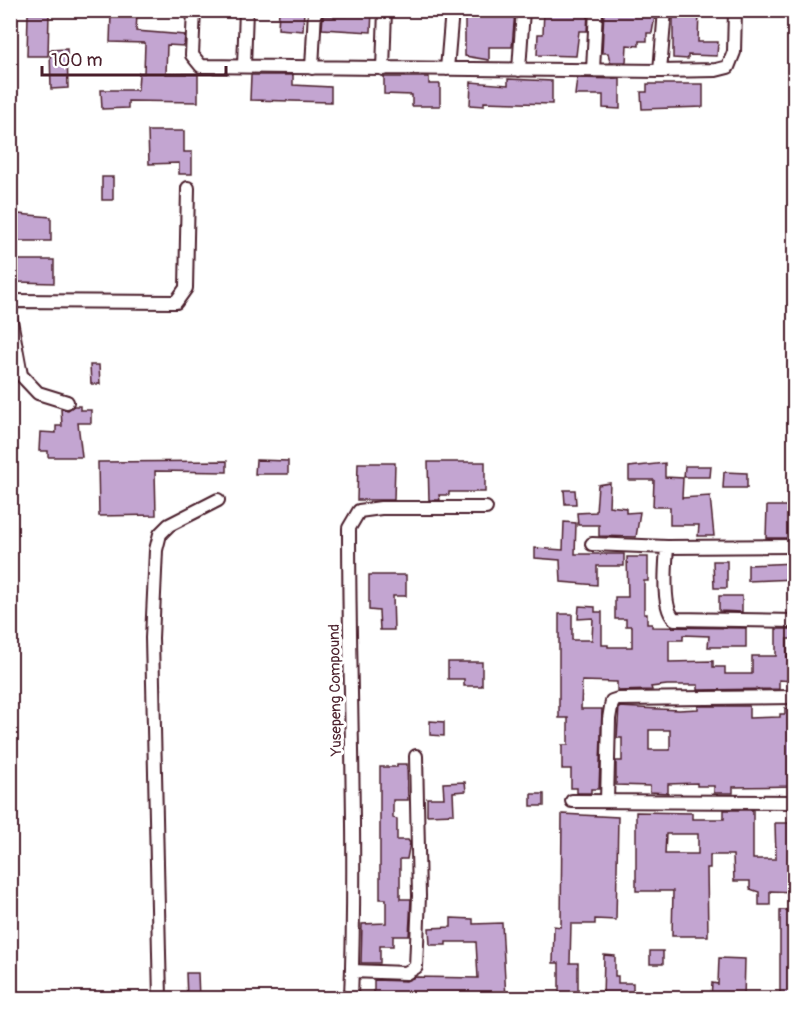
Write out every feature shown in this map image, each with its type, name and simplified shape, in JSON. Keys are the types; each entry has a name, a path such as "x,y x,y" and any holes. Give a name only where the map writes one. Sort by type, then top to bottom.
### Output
{"street":[{"path":"195,10 192,55 201,66 660,71 716,70 728,67 733,60 734,52 735,10"},
{"path":"244,66 246,10"},
{"path":"312,68 315,10"},
{"path":"383,69 386,10"},
{"path":"447,69 452,10"},
{"path":"519,70 523,10"},
{"path":"592,70 596,10"},
{"path":"660,71 665,10"},
{"path":"10,301 176,302 186,288 188,188"},
{"path":"10,315 21,375 38,393 67,402"},
{"path":"160,999 152,638 156,550 160,534 169,525 218,500"},
{"name":"Yusepeng Compound","path":"351,999 354,868 349,709 349,528 359,511 486,508"},
{"path":"591,544 667,547 795,546"},
{"path":"667,547 667,602 669,613 675,620 795,621"},
{"path":"608,801 609,720 612,701 618,699 795,697"},
{"path":"352,971 406,973 416,967 419,896 416,756"},
{"path":"572,801 795,802"}],"building":[{"path":"117,10 130,10 129,14 137,15 136,31 185,35 184,46 167,45 166,74 198,74 198,102 128,101 128,108 102,109 101,90 138,90 139,73 144,73 145,43 110,42 111,14 117,15"},
{"path":"279,10 304,10 303,31 278,29"},
{"path":"347,10 372,10 371,32 322,29 323,16 347,16"},
{"path":"490,10 515,11 512,47 489,47 489,60 465,56 465,13 490,14"},
{"path":"544,10 588,12 587,31 579,31 576,56 537,55 538,34 543,34"},
{"path":"604,10 656,10 652,33 647,33 647,41 639,41 639,46 627,45 626,62 610,62 608,53 602,53"},
{"path":"685,10 699,10 698,42 718,42 717,56 688,55 688,59 673,58 673,16 685,16"},
{"path":"28,14 49,14 48,56 27,56"},
{"path":"67,49 68,88 51,89 50,50"},
{"path":"251,75 293,75 293,85 331,87 331,102 250,100"},
{"path":"384,77 429,77 429,84 440,84 440,106 412,106 412,95 384,94"},
{"path":"577,78 620,79 620,109 603,108 603,95 575,95"},
{"path":"508,79 552,81 552,104 484,102 484,106 470,105 471,82 508,85"},
{"path":"647,84 703,84 703,107 642,109 641,92 647,92"},
{"path":"148,131 184,131 184,152 192,152 192,174 179,174 179,163 149,164"},
{"path":"102,177 113,177 113,200 102,200"},
{"path":"18,214 51,217 51,241 18,241"},
{"path":"17,260 54,260 54,283 17,282"},
{"path":"90,365 99,365 100,384 91,384"},
{"path":"74,406 80,406 80,410 91,410 91,423 78,423 82,457 48,457 48,451 39,451 40,432 56,433 56,426 62,426 61,409 68,410"},
{"path":"256,460 288,461 288,474 255,474"},
{"path":"227,461 227,472 155,471 156,515 99,516 98,462"},
{"path":"428,462 485,462 485,492 449,492 449,495 439,495 440,500 429,500"},
{"path":"358,463 395,463 394,500 357,500"},
{"path":"665,463 665,477 683,478 682,498 710,496 714,536 698,536 699,525 670,525 670,507 653,507 654,480 629,480 629,467"},
{"path":"685,466 711,466 710,477 684,477"},
{"path":"724,472 747,473 747,488 723,488"},
{"path":"610,483 609,506 626,508 626,513 640,512 636,537 599,536 599,525 578,525 577,513 596,512 598,485"},
{"path":"564,490 575,490 576,504 565,504"},
{"path":"767,506 791,506 791,538 766,538"},
{"path":"564,522 576,523 575,554 624,554 624,566 597,566 597,585 561,582 560,560 535,558 535,548 563,550"},
{"path":"627,557 648,557 648,581 644,581 644,614 647,614 647,624 652,624 652,627 746,628 746,647 708,647 709,636 683,635 683,640 669,640 669,662 713,661 713,667 725,667 725,674 752,674 752,656 776,656 776,629 795,629 795,639 787,639 787,658 795,658 795,681 779,680 779,689 698,690 698,685 667,685 651,687 652,690 617,691 617,682 582,681 581,709 602,709 599,789 591,789 591,793 577,793 577,788 571,788 571,769 562,769 562,745 568,745 568,718 559,718 559,614 572,614 572,640 592,640 593,618 578,619 579,606 595,607 595,612 602,612 602,645 632,647 632,626 626,626 626,619 615,619 615,597 628,597"},
{"path":"713,561 727,561 727,588 714,588"},
{"path":"795,563 795,579 748,581 748,565"},
{"path":"369,575 406,575 406,596 393,596 394,630 380,630 379,611 369,610"},
{"path":"719,596 742,596 742,612 719,611"},
{"path":"448,662 482,662 482,686 464,686 464,679 448,679"},
{"path":"698,706 749,706 749,718 780,717 780,714 785,714 785,708 795,708 795,786 733,787 733,793 714,793 714,786 697,786 697,783 668,784 668,793 650,792 650,786 616,785 616,761 622,761 622,738 617,738 619,707 698,709","holes":["649,730 670,730 670,750 649,750"]},
{"path":"430,721 444,722 444,736 430,735"},
{"path":"397,764 407,764 408,800 393,800 393,818 397,819 397,840 408,840 410,843 407,859 400,859 400,899 411,899 409,936 393,936 393,946 380,946 380,963 361,963 362,924 386,923 386,899 380,899 380,767 397,767"},
{"path":"465,782 466,791 453,792 454,814 427,815 427,798 444,798 443,783"},
{"path":"531,794 544,794 544,806 531,806"},
{"path":"724,810 753,810 753,859 776,859 775,823 795,823 795,892 770,891 770,905 759,905 759,892 750,889 750,881 734,881 733,855 710,855 710,868 707,868 708,936 672,936 673,891 636,891 636,812 692,813 692,819 724,819","holes":["666,834 698,834 698,854 665,854"]},
{"path":"562,814 618,817 616,920 595,919 595,924 571,924 570,963 578,963 578,999 559,999 559,963 553,963 554,926 561,927"},
{"path":"780,910 795,910 795,999 780,999"},
{"path":"451,918 473,919 473,924 502,923 506,999 374,999 374,980 406,981 415,977 478,978 476,942 446,942 446,945 430,945 429,928 451,927"},
{"path":"650,951 663,951 663,964 650,964"},
{"path":"604,955 615,956 615,976 618,976 618,983 633,983 633,999 603,999"},
{"path":"719,958 745,959 744,999 711,999 712,983 718,984"},
{"path":"186,973 198,973 199,999 187,999"}]}
